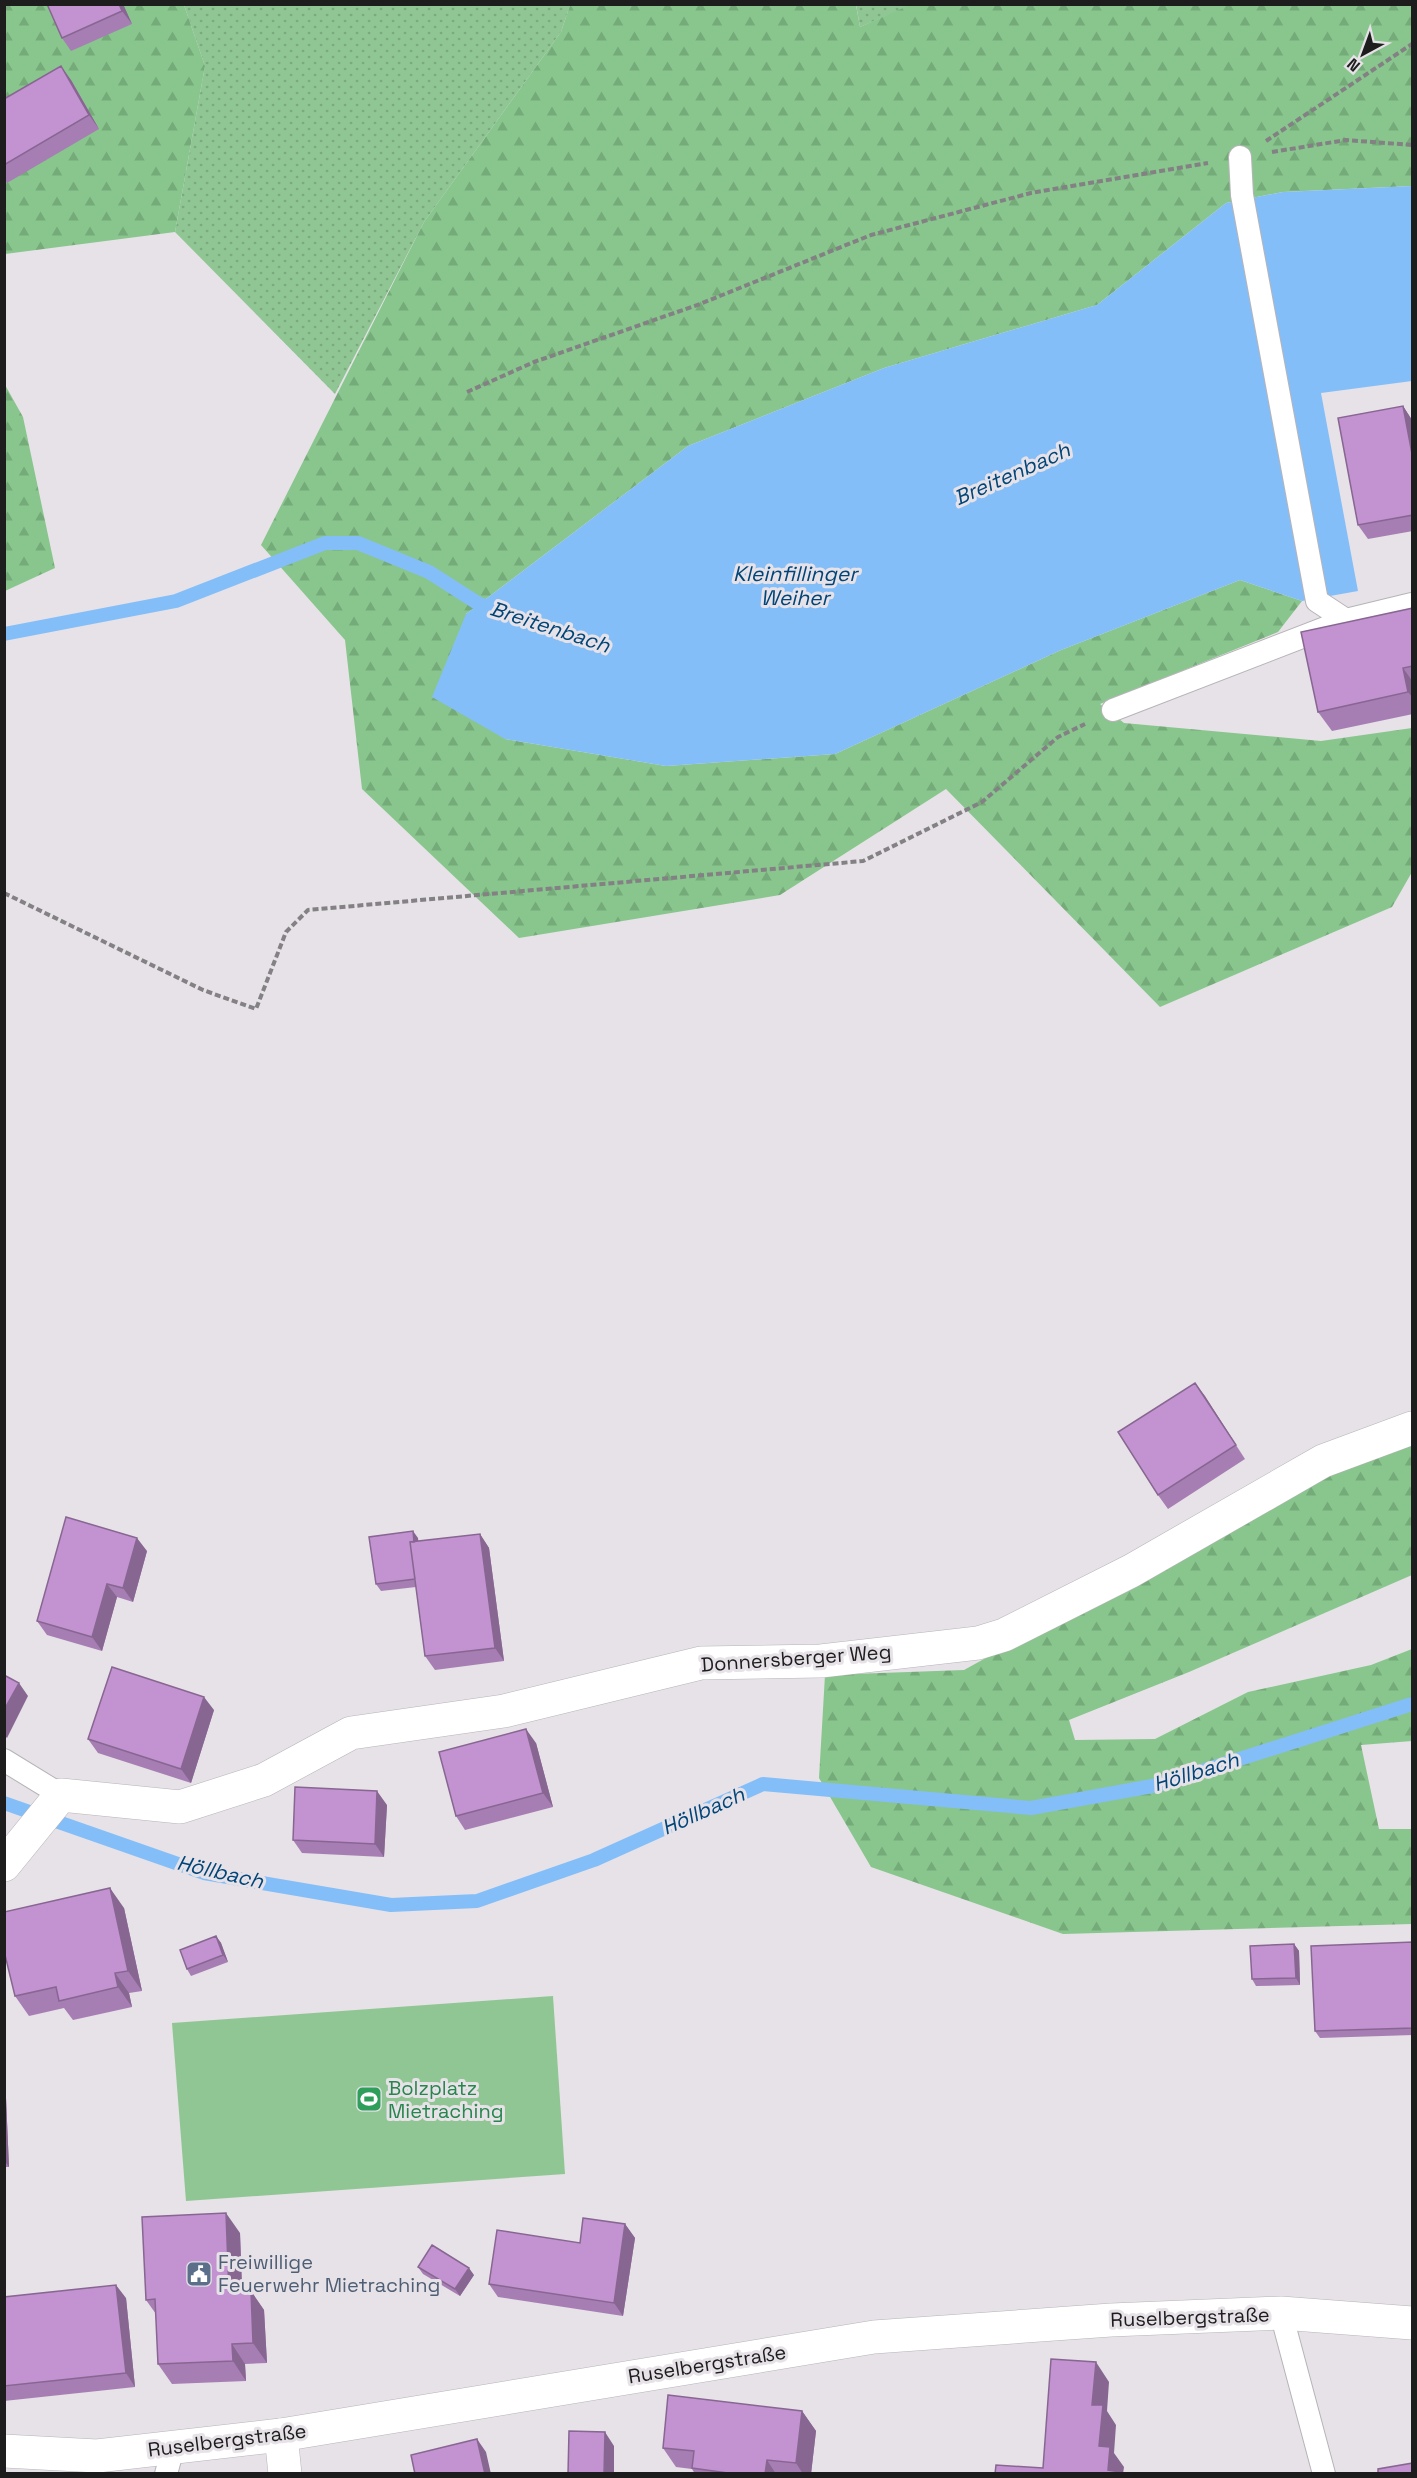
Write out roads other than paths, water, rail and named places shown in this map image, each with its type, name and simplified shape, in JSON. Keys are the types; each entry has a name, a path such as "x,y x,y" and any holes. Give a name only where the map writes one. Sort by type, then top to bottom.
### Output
{"street":[{"name":"Donnersberger Weg","path":"60,1796 180,1807 264,1780 351,1733 504,1711 701,1663 820,1661 978,1643 1004,1635 1131,1572 1323,1461 1413,1428"},
{"path":"14,1852 60,1796"},
{"name":"Ruselbergstraße","path":"4,2451 170,2461 281,2434 874,2337 1111,2320 1281,2313 1413,2323"},
{"path":"281,2434 285,2474"}],"lane":[{"path":"1240,157 1242,195 1317,601 1346,620"},
{"path":"1113,710 1346,620 1413,604"},
{"path":"4,1760 60,1796"},
{"path":"1281,2313 1324,2474"}],"water":[{"name":"Kleinfillinger Weiher","path":"1412,186 1412,381 1321,393 1358,591 1302,601 1240,580 1061,650 835,754 666,766 505,739 432,697 466,614 688,446 884,368 1097,305 1226,203 1283,192"}],"waterway":[{"name":"Breitenbach","path":"4,634 176,601 325,543 358,543 429,572 479,604 494,609"},
{"name":"Höllbach","path":"4,1803 204,1873 391,1905 477,1901 594,1860 763,1784 1031,1808 1158,1785 1412,1704"}],"place":[{"name":"Bolzplatz Mietraching","path":"369,2099"},
{"name":"Freiwillige Feuerwehr Mietraching","path":"199,2274"}]}
